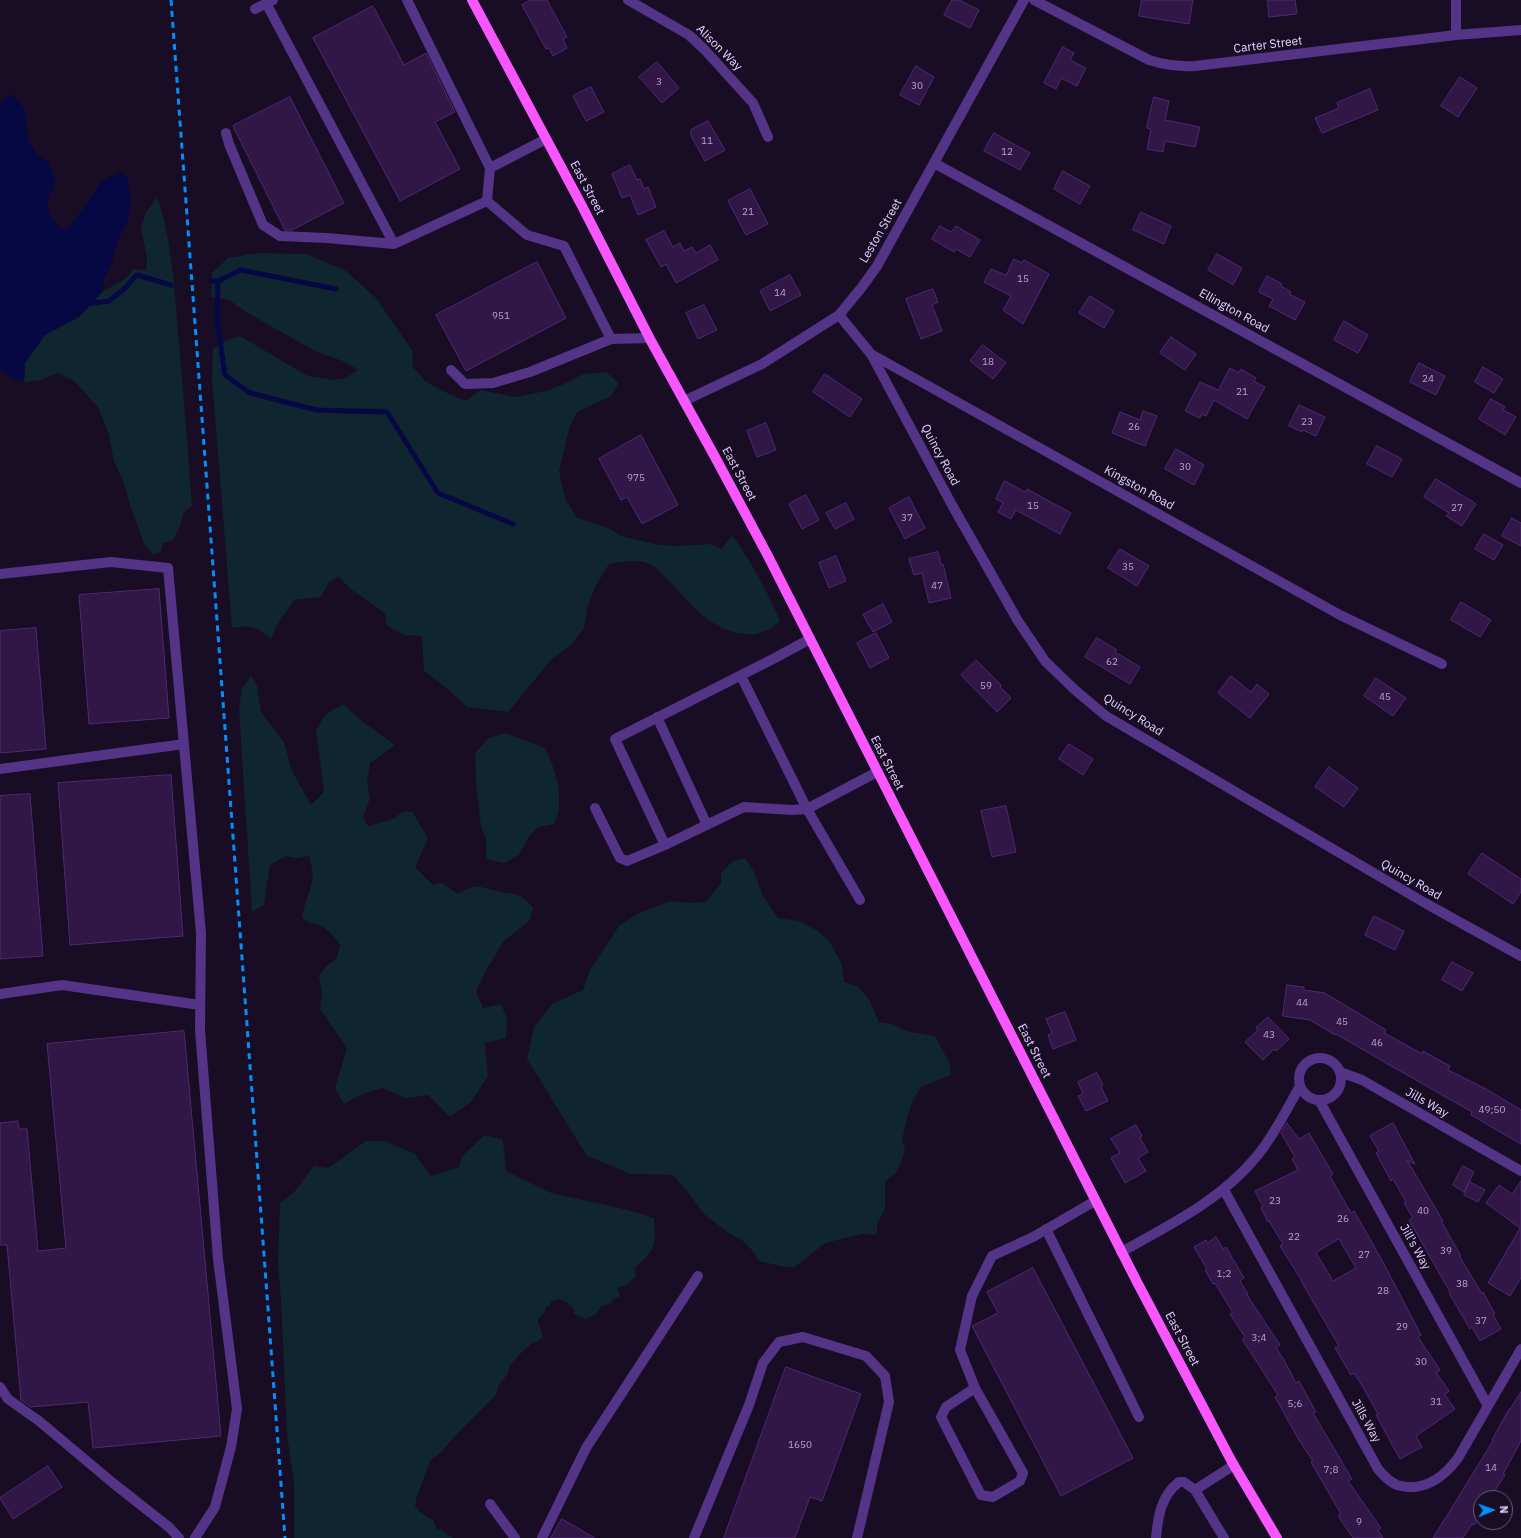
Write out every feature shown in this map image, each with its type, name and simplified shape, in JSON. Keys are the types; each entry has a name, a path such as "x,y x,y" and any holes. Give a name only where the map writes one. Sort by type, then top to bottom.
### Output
{"main road":[{"name":"East Street","path":"472,0 582,206 649,338 715,457 810,640 1095,1201 1234,1465 1277,1538"}],"street":[{"path":"407,0 490,168 487,201"},
{"name":"Alison Way","path":"628,0 689,35 704,49 753,104 768,137"},
{"name":"Leston Street","path":"684,401 762,364 839,315 877,266 1024,0"},
{"name":"Carter Street","path":"1034,0 1149,60 1165,65 1179,67 1456,35 1521,30"},
{"path":"1456,0 1456,35"},
{"path":"255,9 269,2 394,244"},
{"path":"226,133 229,144 263,225 280,236 327,238 394,244 487,201"},
{"path":"490,168 546,139"},
{"name":"Ellington Road","path":"934,163 1521,483"},
{"path":"487,201 527,235 564,246 611,338"},
{"name":"Kingston Road","path":"839,315 871,354 1340,615 1442,664"},
{"path":"451,370 465,384 493,383 530,372 611,338 649,338"},
{"name":"Quincy Road","path":"871,354 952,505 1018,621 1045,661 1075,690 1106,716 1425,903 1521,956"},
{"path":"0,574 111,562 168,568 201,933 200,1030 218,1259 237,1409 231,1447 215,1508 195,1538"},
{"path":"665,844 615,739 810,640"},
{"path":"741,676 806,809 860,900"},
{"path":"657,717 707,825"},
{"path":"0,769 184,744"},
{"path":"595,808 620,858 627,861 744,807 792,810 806,809 877,772"},
{"path":"0,994 62,985 200,1005"},
{"name":"Jills Way","path":"1122,1252 1181,1219 1224,1190 1257,1156 1300,1086 1299,1080 1302,1067 1313,1059 1319,1058 1332,1062 1340,1072 1362,1080 1521,1171"},
{"path":"1300,1086 1307,1096 1319,1100 1326,1100 1337,1092 1341,1079 1340,1072"},
{"name":"Jill's Way","path":"1319,1100 1488,1406"},
{"name":"Jills Way","path":"1224,1190 1374,1462 1386,1479 1396,1485 1418,1486 1431,1483 1442,1476 1458,1458 1521,1349"},
{"path":"976,1388 946,1407 942,1417 981,1495 993,1497 1020,1481 1023,1473 976,1388 960,1350 972,1296 992,1256 1046,1229 1095,1201"},
{"path":"1046,1229 1139,1417"},
{"path":"542,1538 586,1448 698,1276"},
{"path":"694,1538 749,1405 763,1363 779,1342 803,1337 866,1356 885,1376 889,1402 857,1538"},
{"path":"0,1387 8,1399 38,1420 119,1488 170,1528 179,1538"},
{"path":"1195,1490 1234,1465"},
{"path":"1156,1538 1158,1518 1162,1504 1171,1489 1179,1482 1184,1482 1195,1490 1222,1536"},
{"path":"490,1504 515,1538"}],"shaded area":[{"path":"8,94 18,99 25,111 28,139 37,155 48,162 56,182 49,198 48,207 53,220 59,226 66,231 86,206 101,182 119,172 128,179 131,199 129,217 117,243 112,263 104,279 102,292 79,317 45,335 25,363 24,382 8,375 0,369 0,122 1,103"},
{"path":"157,197 166,229 172,263 192,506 184,512 180,527 173,540 163,543 161,552 153,554 144,544 124,483 114,461 108,432 98,407 74,381 58,373 41,380 24,382 25,363 45,335 79,317 102,292 125,279 134,269 146,270 147,257 141,228 146,212"},
{"path":"258,253 307,254 346,271 376,298 412,350 413,367 426,382 466,401 480,390 515,397 546,391 562,385 583,374 606,372 619,383 611,396 577,412 569,429 559,471 565,498 577,518 611,529 621,536 654,544 674,546 710,544 722,549 732,535 758,576 780,621 768,630 755,634 733,632 722,628 704,616 660,571 651,565 639,561 609,564 595,587 588,606 584,628 572,644 551,660 508,712 467,707 449,690 424,671 422,636 405,635 387,626 385,613 352,590 338,577 329,582 321,597 294,600 275,628 271,639 257,629 249,627 232,628 212,379 213,348 228,340 240,336 308,376 334,380 346,378 358,370 345,362 315,351 246,312 229,300 211,297 212,273 228,258"},
{"path":"251,676 257,685 261,712 284,742 292,771 311,805 324,792 316,730 326,714 343,704 362,721 395,745 370,763 367,782 370,799 363,817 368,826 391,820 403,812 413,812 428,839 415,867 433,885 442,883 458,894 469,888 481,887 513,894 525,899 533,908 530,920 503,942 476,991 483,1008 501,1004 507,1018 506,1038 485,1043 488,1076 471,1102 450,1117 428,1095 406,1098 382,1088 360,1095 344,1104 335,1088 347,1048 320,1009 322,993 319,976 325,967 336,959 340,945 334,936 325,929 319,925 309,923 302,917 313,879 309,856 297,858 286,856 270,865 264,905 252,912 239,709 242,688"},
{"path":"506,733 545,748 556,775 559,805 558,815 554,824 538,827 528,838 519,855 504,863 486,859 486,839 481,826 476,782 475,753 489,738"},
{"path":"745,858 754,872 763,896 778,918 799,921 818,931 829,941 842,964 844,982 857,986 869,999 879,1022 892,1024 905,1031 935,1036 950,1064 951,1075 921,1087 912,1103 902,1140 905,1150 901,1163 896,1173 885,1181 885,1209 877,1224 877,1233 873,1235 862,1234 825,1243 795,1267 785,1267 759,1261 752,1250 743,1241 727,1232 704,1214 673,1175 631,1174 587,1156 527,1059 534,1027 552,1004 583,990 590,970 619,926 637,914 671,901 690,903 706,902 721,883 721,873 733,861"},
{"path":"485,1135 503,1140 506,1171 551,1193 628,1210 654,1218 655,1234 651,1251 635,1268 636,1277 625,1286 620,1286 617,1288 620,1296 612,1300 612,1303 602,1306 595,1315 585,1319 573,1313 575,1310 566,1302 559,1299 552,1301 549,1306 545,1308 546,1312 542,1314 538,1320 543,1338 531,1344 519,1355 510,1365 507,1375 499,1385 496,1395 441,1452 430,1461 417,1496 415,1506 419,1511 434,1521 437,1530 441,1529 453,1538 294,1538 294,1483 287,1435 278,1263 280,1203 295,1191 314,1166 328,1168 366,1141 385,1141 415,1154 431,1176 459,1167 462,1156"}],"building":[{"path":"531,0 547,0 567,37 563,39 567,48 553,56 549,48 546,49 522,5"},
{"path":"952,0 959,0 979,10 970,28 944,15"},
{"path":"1142,0 1193,0 1189,24 1139,16"},
{"path":"1268,0 1295,0 1297,14 1269,17"},
{"path":"373,6 404,65 426,53 455,112 435,122 460,169 400,201 313,38"},
{"path":"1063,47 1074,53 1070,60 1086,68 1077,86 1061,78 1056,89 1044,83"},
{"path":"657,62 679,88 662,103 639,77"},
{"path":"916,66 934,77 919,105 900,95"},
{"path":"1460,77 1477,88 1458,117 1441,106"},
{"path":"591,87 604,112 586,121 573,96"},
{"path":"1370,89 1378,110 1322,133 1315,118 1339,108 1337,103"},
{"path":"290,97 344,203 292,230 285,230 233,126"},
{"path":"1154,97 1169,101 1165,120 1200,127 1195,147 1165,141 1163,152 1147,149 1151,129 1147,128"},
{"path":"708,121 725,150 705,161 691,136 691,130"},
{"path":"994,133 1030,153 1020,170 984,151"},
{"path":"630,165 637,180 640,179 644,189 648,187 656,207 638,215 630,195 622,198 612,174"},
{"path":"1063,171 1090,186 1080,204 1054,189"},
{"path":"750,189 768,224 746,235 728,201"},
{"path":"1141,212 1171,226 1164,244 1133,230"},
{"path":"940,226 951,232 956,226 980,240 970,257 956,249 954,252 932,239"},
{"path":"664,231 673,247 680,243 684,251 692,247 696,253 710,245 718,260 676,283 666,264 661,267 646,240"},
{"path":"1217,254 1242,268 1233,285 1208,270"},
{"path":"1014,259 1022,263 1024,260 1049,274 1023,324 1003,310 1011,296 984,282 991,269 1006,275"},
{"path":"537,262 566,318 466,371 436,315"},
{"path":"790,275 801,295 770,311 760,291"},
{"path":"1267,276 1282,284 1281,286 1291,292 1289,294 1305,302 1295,320 1269,306 1273,299 1259,292"},
{"path":"933,289 938,302 932,305 942,331 921,339 906,299"},
{"path":"1090,296 1114,311 1104,328 1079,313"},
{"path":"704,305 717,330 698,339 686,313"},
{"path":"1344,321 1368,335 1358,353 1334,340"},
{"path":"1171,337 1196,354 1185,370 1160,353"},
{"path":"983,345 1006,363 993,379 970,361"},
{"path":"1419,363 1445,376 1436,395 1410,382"},
{"path":"1483,367 1503,379 1494,393 1475,382"},
{"path":"1230,368 1239,373 1241,369 1256,378 1254,381 1265,387 1247,419 1214,400 1206,416 1202,414 1200,418 1185,411 1200,382 1218,390"},
{"path":"825,374 862,399 850,417 813,392"},
{"path":"1491,399 1505,407 1503,410 1516,417 1505,435 1479,419"},
{"path":"1299,405 1325,417 1316,436 1289,426"},
{"path":"1143,411 1157,416 1145,446 1112,433 1120,412 1140,420"},
{"path":"766,423 776,450 757,457 747,431"},
{"path":"641,435 678,505 642,524 627,497 621,500 599,459"},
{"path":"1377,446 1402,459 1392,477 1367,464"},
{"path":"1176,449 1204,465 1194,485 1165,469"},
{"path":"1436,479 1476,504 1462,526 1446,516 1449,513 1424,497"},
{"path":"1005,481 1025,492 1027,489 1071,513 1060,534 1016,510 1011,519 998,512 1003,503 996,499"},
{"path":"806,495 819,520 802,529 789,504"},
{"path":"909,497 925,528 905,539 889,508"},
{"path":"846,503 854,519 835,529 826,513"},
{"path":"1512,518 1521,523 1521,546 1502,536"},
{"path":"1484,534 1503,545 1494,560 1475,549"},
{"path":"1120,549 1149,566 1137,586 1108,568"},
{"path":"938,552 941,565 943,564 951,598 929,603 922,573 914,575 909,559"},
{"path":"836,556 846,581 829,588 819,563"},
{"path":"159,589 169,718 89,724 79,595"},
{"path":"1461,602 1491,620 1480,637 1451,620"},
{"path":"883,604 892,622 873,632 863,615"},
{"path":"36,628 46,749 0,753 0,631"},
{"path":"876,633 889,658 870,668 857,643"},
{"path":"1097,638 1117,650 1115,652 1140,667 1130,684 1085,657"},
{"path":"976,660 1001,685 1000,687 1011,698 997,712 961,675"},
{"path":"1231,676 1251,692 1257,684 1269,694 1250,718 1218,693"},
{"path":"1376,678 1406,698 1393,716 1364,696"},
{"path":"1069,744 1093,759 1083,775 1059,759"},
{"path":"1329,767 1358,788 1344,807 1315,787"},
{"path":"171,775 183,936 70,945 58,783"},
{"path":"30,794 43,956 0,959 0,796"},
{"path":"1006,806 1016,852 992,857 981,811"},
{"path":"1482,853 1521,879 1521,892 1513,904 1468,874"},
{"path":"1374,916 1404,931 1395,950 1365,935"},
{"path":"1452,962 1473,973 1462,991 1442,980"},
{"path":"1287,985 1304,987 1304,990 1325,993 1386,1030 1384,1033 1422,1054 1423,1051 1450,1066 1448,1070 1486,1089 1521,1110 1521,1144 1471,1115 1472,1112 1310,1020 1283,1016"},
{"path":"1065,1012 1076,1040 1053,1049 1048,1035 1052,1033 1046,1019"},
{"path":"1268,1017 1289,1039 1276,1051 1274,1049 1263,1060 1245,1042 1258,1030 1256,1028"},
{"path":"184,1031 221,1436 93,1448 88,1402 31,1407 21,1400 7,1245 0,1245 0,1123 18,1121 19,1129 27,1129 38,1251 66,1248 47,1044"},
{"path":"1097,1073 1103,1085 1101,1087 1108,1101 1086,1111 1078,1096 1083,1094 1078,1082"},
{"path":"1287,1123 1299,1139 1309,1133 1333,1174 1330,1176 1351,1213 1354,1211 1383,1262 1421,1335 1418,1337 1440,1370 1436,1372 1449,1391 1445,1395 1455,1409 1416,1436 1422,1447 1400,1459 1376,1415 1378,1414 1364,1389 1354,1373 1351,1375 1335,1348 1339,1346 1280,1246 1283,1244 1269,1221 1268,1222 1261,1208 1263,1207 1255,1191 1298,1170 1292,1159 1295,1157 1281,1133","holes":["1339,1239 1356,1268 1333,1281 1316,1253"]},
{"path":"1393,1123 1415,1164 1407,1160 1443,1221 1441,1221 1461,1256 1460,1257 1482,1294 1483,1292 1501,1329 1480,1341 1472,1327 1470,1329 1449,1293 1450,1292 1409,1220 1413,1218 1404,1203 1406,1202 1393,1179 1391,1181 1376,1153 1379,1151 1370,1136"},
{"path":"1136,1125 1142,1136 1140,1138 1148,1152 1138,1158 1146,1171 1125,1183 1111,1158 1120,1153 1111,1139"},
{"path":"1463,1166 1474,1172 1464,1192 1453,1185"},
{"path":"1521,1181 1521,1278 1510,1296 1488,1283 1520,1228 1486,1203 1499,1185 1512,1194"},
{"path":"1470,1182 1485,1190 1478,1202 1464,1195"},
{"path":"1216,1237 1223,1249 1226,1247 1244,1278 1240,1281 1248,1294 1247,1295 1280,1345 1276,1347 1296,1383 1299,1381 1316,1412 1313,1413 1352,1479 1348,1481 1381,1528 1378,1530 1383,1538 1353,1538 1338,1516 1341,1514 1311,1462 1313,1461 1299,1440 1275,1397 1278,1395 1242,1339 1245,1337 1230,1314 1233,1313 1215,1283 1213,1284 1205,1270 1207,1269 1194,1247 1206,1240 1207,1243"},
{"path":"1033,1268 1133,1458 1061,1496 972,1326 998,1313 987,1292"},
{"path":"786,1367 861,1394 822,1501 810,1497 795,1538 724,1538"},
{"path":"1521,1392 1521,1441 1503,1474 1505,1475 1495,1490 1473,1490 1473,1524 1463,1538 1433,1538 1493,1441 1492,1440"},
{"path":"48,1466 62,1487 13,1519 0,1498"},
{"path":"562,1519 595,1538 551,1538"}],"waterway":[{"path":"211,281 218,281 241,270 336,289"},
{"path":"86,304 109,301 123,290 137,275 171,285"},
{"path":"218,281 217,320 225,375 250,393 317,410 387,412 438,493 513,524"}],"railway":[{"path":"171,0 285,1538"}]}
